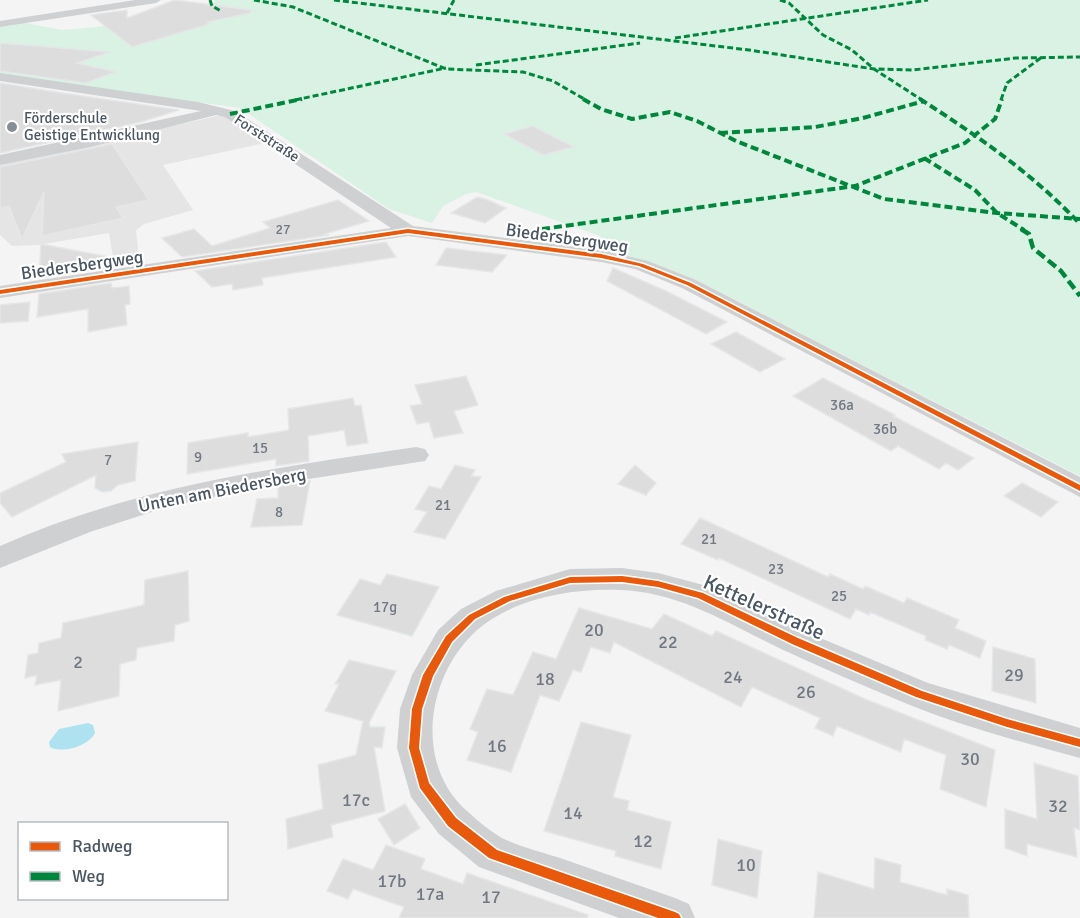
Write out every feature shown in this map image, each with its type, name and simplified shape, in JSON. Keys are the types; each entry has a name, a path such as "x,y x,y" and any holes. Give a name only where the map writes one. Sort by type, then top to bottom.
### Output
{"street":[{"path":"0,24 156,0"},
{"name":"Forststraße","path":"0,77 220,111 239,118 408,231"},
{"path":"0,160 90,142 220,111"},
{"name":"Biedersbergweg","path":"0,292 408,231 601,256 655,269 688,284 1080,488"},
{"name":"Unten am Biedersberg","path":"0,558 55,532 165,498 212,488 416,455"},
{"name":"Kettelerstraße","path":"675,918 493,854 452,822 424,785 414,748 417,709 428,675 449,639 472,617 507,598 570,580 622,579 658,584 700,595 795,641 919,694 1007,723 1080,743"}],"shaded area":[{"path":"221,115 230,116 265,143 163,165 193,210 144,224 136,230 139,261 114,264 109,233 38,245 12,246 0,235 0,165"}],"green space":[{"path":"215,0 1080,0 1080,476 698,281 650,262 590,248 600,236 476,192 466,194 443,206 432,223 389,209 240,108 0,74 0,27 26,23 62,30 98,27 213,4"}],"water":[{"path":"88,723 93,725 95,733 87,742 75,748 62,750 50,747 49,742 59,729"}],"building":[{"path":"175,0 251,10 251,13 207,22 210,24 132,47 91,15 127,10 127,18"},
{"path":"0,43 110,52 77,63 116,72 86,83 0,71"},
{"path":"0,83 179,110 141,122 0,153"},
{"path":"533,126 574,147 543,155 504,134"},
{"path":"112,144 149,200 116,207 123,218 42,236 44,192 22,239 9,206 0,208 0,167"},
{"path":"477,197 506,208 485,223 451,213"},
{"path":"338,200 369,221 325,234 329,235 182,257 162,238 194,229 212,246 270,228 263,222"},
{"path":"386,242 396,257 262,278 263,285 233,290 232,284 212,287 195,271"},
{"path":"41,244 109,257 110,267 39,278"},
{"path":"446,248 507,255 492,272 436,265"},
{"path":"613,268 666,291 727,322 706,334 607,281"},
{"path":"111,283 112,288 129,286 130,304 125,305 127,325 88,332 88,309 37,317 39,294"},
{"path":"30,302 28,321 0,323 0,305"},
{"path":"736,332 785,359 760,372 711,344"},
{"path":"466,376 478,405 454,411 463,433 434,438 429,422 417,424 410,406 422,404 415,385"},
{"path":"823,378 974,458 958,470 946,463 939,469 898,446 891,451 793,396"},
{"path":"353,398 355,406 361,405 368,443 347,446 344,430 308,436 309,461 276,466 276,459 187,474 188,443 248,433 248,437 289,430 288,409"},
{"path":"138,442 135,481 118,485 111,491 102,492 95,488 96,475 12,517 0,503 0,493 66,462 62,454"},
{"path":"455,465 475,470 471,476 481,477 445,539 414,532 427,512 415,509 429,486 441,489"},
{"path":"635,465 656,483 646,495 618,484"},
{"path":"310,481 302,525 251,527 257,499 278,498 278,486"},
{"path":"1022,483 1058,502 1041,517 1004,496"},
{"path":"700,518 828,577 830,574 863,589 865,586 904,603 907,598 959,620 955,628 986,641 980,658 949,645 947,649 925,640 926,636 870,612 869,615 856,609 850,619 719,558 718,560 681,544"},
{"path":"188,571 189,621 175,625 174,641 137,648 136,660 120,664 119,696 58,711 61,680 35,685 37,675 25,678 28,655 38,653 39,643 61,638 63,623 144,605 145,580"},
{"path":"387,574 439,587 412,636 337,615 360,579 380,585"},
{"path":"579,608 652,629 664,614 712,636 716,631 865,699 995,750 986,807 940,789 946,755 904,739 901,752 837,726 833,736 815,728 820,718 752,687 741,707 614,642 610,653 591,647 581,672 573,670 559,701 540,695 511,772 467,760 478,732 470,729 487,689 513,695 533,652 556,659"},
{"path":"993,647 1035,659 1036,703 992,691"},
{"path":"349,660 396,671 369,723 370,727 385,727 382,748 374,747 385,811 331,825 333,837 288,849 286,819 323,809 318,765 356,755 363,721 325,711 339,684 335,684"},
{"path":"581,722 631,735 613,797 629,801 627,810 671,822 661,869 615,856 616,851 544,831"},
{"path":"1034,763 1078,776 1080,830 1074,828 1077,857 1027,844 1027,856 1005,848 1005,809 1037,819"},
{"path":"405,804 420,828 394,845 378,819"},
{"path":"718,839 762,851 757,898 712,885"},
{"path":"386,845 425,859 421,869 463,884 467,873 588,915 587,918 399,918 404,907 353,889 348,899 327,891 343,859 373,870"},
{"path":"875,858 901,865 900,882 947,895 947,889 968,895 969,918 814,918 818,872 874,889"}],"marked path":[{"path":"210,0 212,6 221,11"},
{"path":"254,0 293,7 446,69 523,72 553,81 601,109 632,119 670,112 697,121 736,141 884,199 997,213 1080,219"},
{"path":"334,0 633,38 749,50 874,69 913,70 1016,58 1080,57"},
{"path":"447,13 454,0"},
{"path":"780,0 789,3 823,35 852,50 874,69 977,136 1057,200 1078,222"},
{"path":"675,38 928,0"},
{"path":"476,65 640,43"},
{"path":"542,229 855,186 965,143 995,119 1007,83 1042,57"},
{"path":"230,114 446,68"},
{"path":"720,133 815,127 863,118 924,101"},
{"path":"924,158 975,190 997,213 1029,234 1033,248 1061,271 1080,296"}],"cycle path":[{"path":"0,292 408,231 601,256 641,265 689,284 1080,488"},
{"path":"675,918 493,854 452,822 424,785 414,748 417,709 428,675 449,639 472,617 507,599 570,580 622,579 658,584 700,595 795,641 919,694 1007,723 1080,743"}],"place":[{"name":"Förderschule Geistige Entwicklung","path":"12,127"}]}
